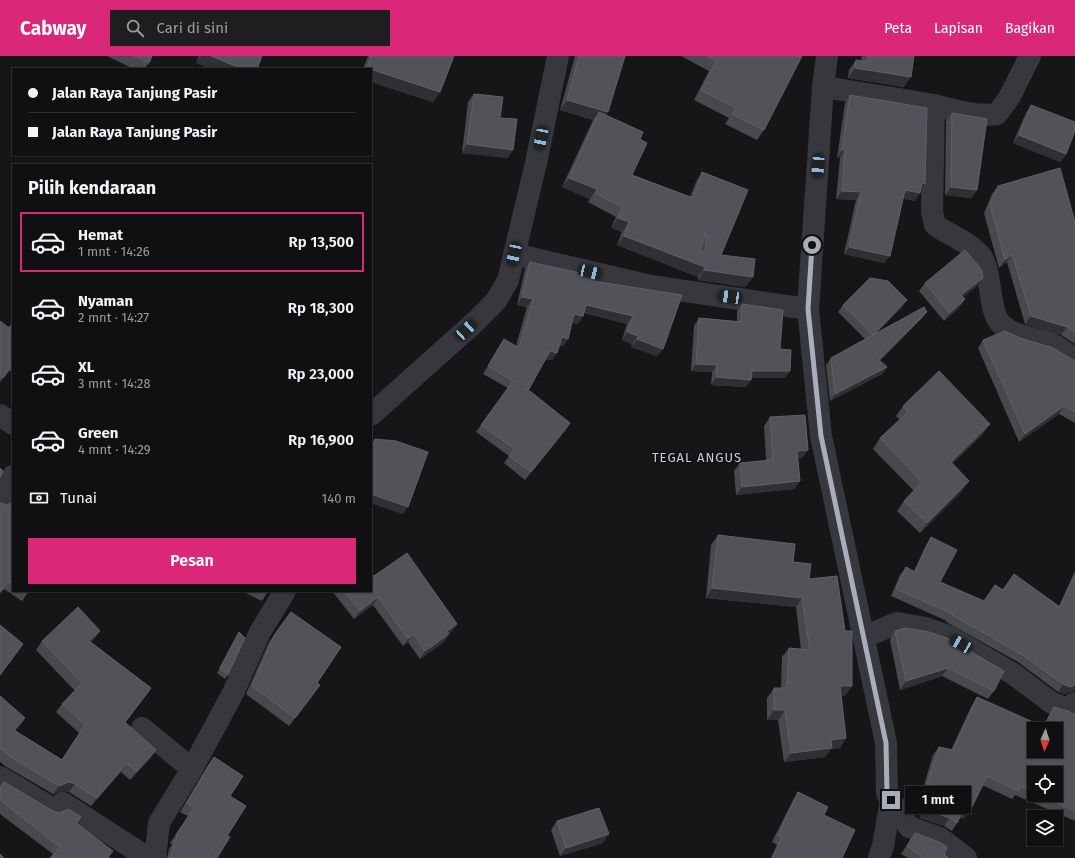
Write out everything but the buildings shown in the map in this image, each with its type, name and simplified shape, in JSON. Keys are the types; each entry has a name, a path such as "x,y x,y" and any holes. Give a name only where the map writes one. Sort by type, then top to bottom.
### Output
{"street":[{"path":"372,414 448,347 496,301 508,280 536,163 558,56"},
{"path":"827,56 823,87 808,309 821,436 886,743 887,793 909,827 940,838 966,858"},
{"path":"823,87 934,105 961,113 986,115 997,114 1009,98 1030,56"},
{"path":"934,105 932,212 935,225 950,236 970,246 981,256 996,313 1001,324 1013,332 1052,344 1075,359"},
{"path":"514,254 651,286 808,309"},
{"path":"0,415 12,423"},
{"path":"0,501 12,478"},
{"path":"155,858 159,823 192,769 233,692 260,632 284,592"},
{"path":"864,637 896,623 926,628 948,636 1012,673 1052,703 1066,708 1075,703"},
{"path":"142,728 192,769"},
{"path":"0,777 53,809 63,803 148,858"},
{"path":"879,858 883,846 891,800"}],"district":[{"name":"TEGAL ANGUS","path":"697,457"}],"route":[{"path":"812,245 808,309 821,436 886,743 887,793 891,800"}]}
